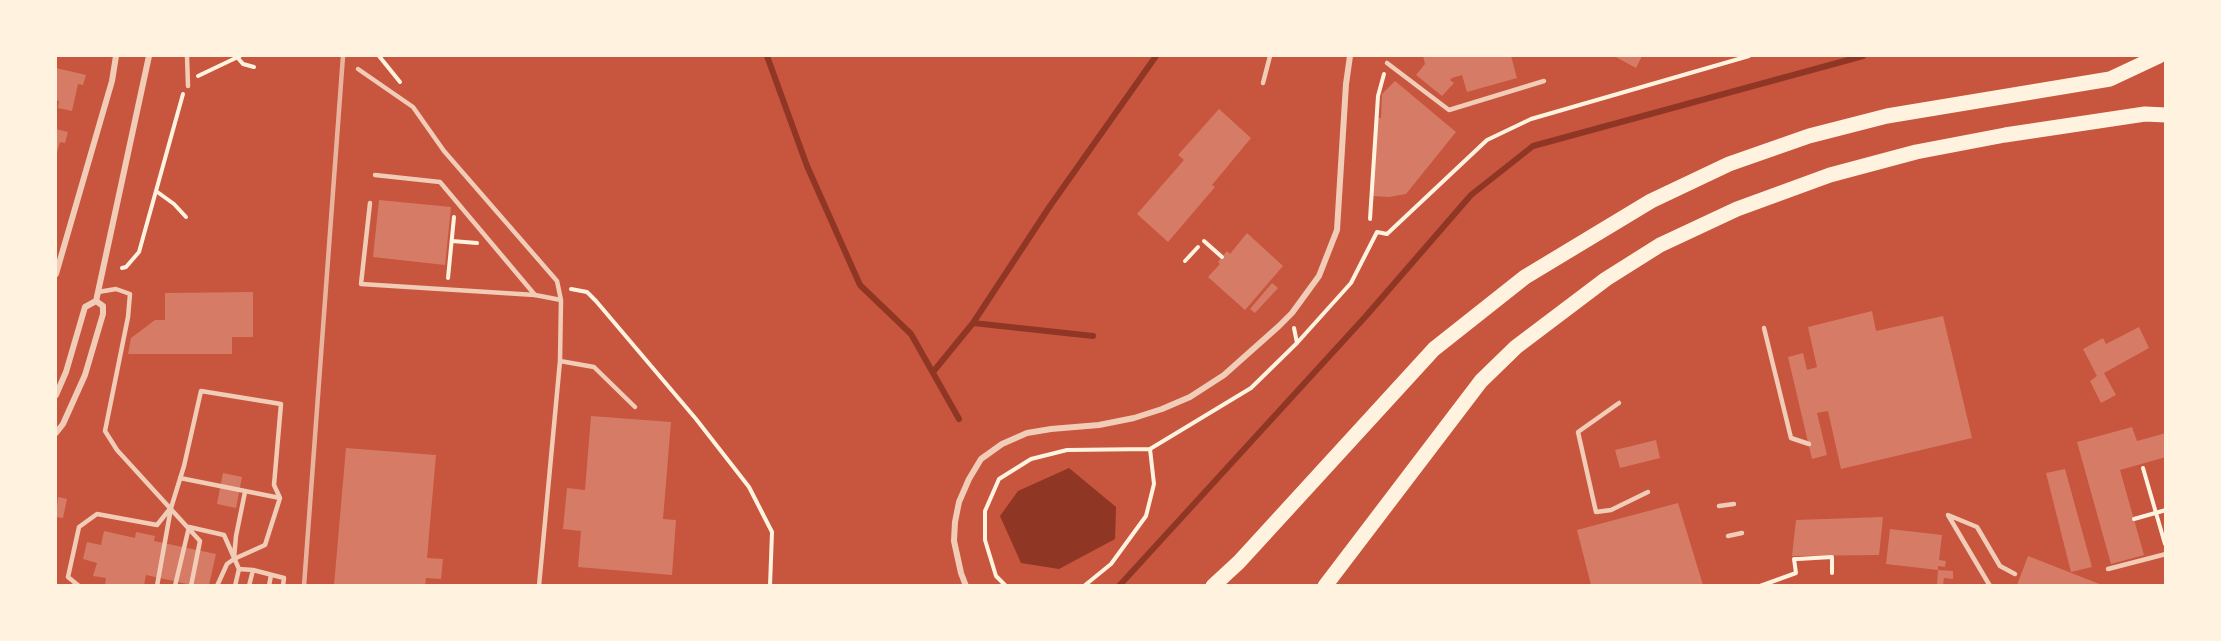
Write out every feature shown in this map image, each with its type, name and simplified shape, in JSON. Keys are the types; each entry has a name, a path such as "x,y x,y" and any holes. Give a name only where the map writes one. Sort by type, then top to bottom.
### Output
{"main road":[{"path":"1214,585 1239,562 1434,349 1525,277 1651,201 1729,164 1809,136 1887,116 2110,79 2160,56"},
{"path":"1325,585 1481,381 1524,341 1606,279 1660,245 1737,209 1830,175 1916,152 2005,135 2145,114 2166,115"}],"street":[{"path":"56,274 112,81 116,56"},
{"path":"56,395 66,372 85,307 96,301 149,56"},
{"path":"966,585 954,541 955,522 959,501 981,459 1002,444 1027,433 1099,425 1134,418 1190,397 1224,375 1279,326 1292,313 1319,276 1337,230 1346,84 1350,56"},
{"path":"56,433 63,424 85,375 103,314 103,306 96,301"}],"lane":[{"path":"187,56 188,86"},
{"path":"1263,83 1270,56"},
{"path":"1387,63 1449,110 1544,81"},
{"path":"358,69 413,107 444,151 557,281 561,300 560,361 539,585"},
{"path":"375,175 440,182 535,295"},
{"path":"370,203 361,284 535,295 561,300"},
{"path":"98,292 116,289 130,294 128,317 105,431 117,450 200,541 191,585"},
{"path":"1764,328 1791,438 1809,444"},
{"path":"560,361 594,367 635,407"},
{"path":"157,585 171,508 201,391 281,404 274,485 280,498 265,544 227,564 217,585"},
{"path":"1619,403 1578,432 1596,512 1611,510 1648,492"},
{"path":"180,478 280,498"},
{"path":"234,559 245,492"},
{"path":"1719,506 1734,504"},
{"path":"79,585 68,577 79,527 97,514 157,525 171,508"},
{"path":"1990,585 1948,515 1977,527 2000,566 2015,574"},
{"path":"189,527 224,535 239,569 235,585"},
{"path":"175,585 189,527"},
{"path":"1728,536 1742,533"},
{"path":"2108,569 2166,554"},
{"path":"239,569 284,578 283,585"},
{"path":"249,585 253,570"},
{"path":"269,585 271,575"}],"path":[{"path":"122,268 126,267 139,252 182,96 188,86 197,76 238,56 243,64 254,67"},
{"path":"1006,585 996,576 986,540 985,511 999,480 1031,459 1067,450 1150,449 1251,388 1297,343 1351,283 1377,232 1387,234 1487,140 1531,118 1749,56"},
{"path":"1370,219 1378,96 1387,63"},
{"path":"156,191 174,204 186,218"},
{"path":"447,289 456,201"},
{"path":"1204,241 1222,257"},
{"path":"1185,261 1198,247"},
{"path":"558,287 587,292 596,301 696,419 749,487 772,532 770,585"},
{"path":"1084,585 1111,564 1146,516 1154,484 1150,449"},
{"path":"2143,468 2165,543"},
{"path":"2134,519 2166,510"},
{"path":"1760,585 1796,573 1794,560 1798,559 1832,557 1832,573"}],"shaded area":[{"path":"1069,468 1116,507 1115,539 1059,569 1021,563 1000,516 1018,491"}],"building":[{"path":"1423,56 1511,56 1517,78 1467,92 1462,75 1450,80 1454,83 1442,96 1416,75 1425,64"},
{"path":"1614,56 1642,56 1636,68"},
{"path":"56,68 86,75 83,85 78,84 72,111 58,108"},
{"path":"1395,81 1456,132 1406,194 1389,197 1372,196 1382,94"},
{"path":"1219,109 1251,138 1212,185 1215,187 1168,242 1137,214 1184,160 1178,155"},
{"path":"56,129 68,132 65,143 60,142 56,156"},
{"path":"379,200 451,207 445,265 373,257"},
{"path":"1247,233 1283,266 1245,310 1208,277 1220,264 1218,262 1227,251 1230,254"},
{"path":"1272,283 1278,288 1255,313 1250,309"},
{"path":"253,292 253,337 232,337 232,354 128,354 131,338 155,320 165,320 165,293"},
{"path":"1872,311 1876,331 1943,316 1972,438 1841,469 1828,411 1817,413 1827,455 1812,459 1788,357 1803,353 1807,370 1817,367 1808,327"},
{"path":"2139,327 2149,348 2104,373 2116,395 2101,403 2090,381 2097,376 2083,349 2103,338 2106,344"},
{"path":"591,416 671,422 663,519 676,520 672,575 578,567 581,531 563,529 567,488 585,490"},
{"path":"2132,427 2137,441 2166,433 2166,457 2120,470 2144,555 2111,564 2077,442"},
{"path":"1656,440 1660,458 1620,468 1615,450"},
{"path":"346,448 436,455 427,558 443,559 441,579 426,578 425,585 334,585"},
{"path":"2065,469 2092,567 2071,572 2046,473"},
{"path":"223,473 242,477 236,508 217,504"},
{"path":"58,497 67,499 63,518 56,517"},
{"path":"1678,503 1703,585 1591,585 1577,530"},
{"path":"1883,517 1879,555 1792,556 1796,520"},
{"path":"1890,529 1942,535 1939,560 1946,561 1945,567 1938,566 1938,570 1886,564"},
{"path":"104,531 135,538 136,532 155,536 154,541 216,554 209,585 192,585 146,575 144,585 105,585 106,578 93,576 97,563 83,559 87,542 101,545"},
{"path":"2028,556 2102,585 2017,585"},
{"path":"1938,570 1953,571 1953,579 1944,578 1943,585 1937,585"}],"waterway":[{"path":"767,56 807,166 860,285 911,334 959,419"},
{"path":"933,372 973,323 1050,206 1156,56"},
{"path":"1119,586 1366,316 1471,195 1533,146 1863,56"},
{"path":"973,323 1093,336"}],"railway":[{"path":"304,586 343,56"}]}
